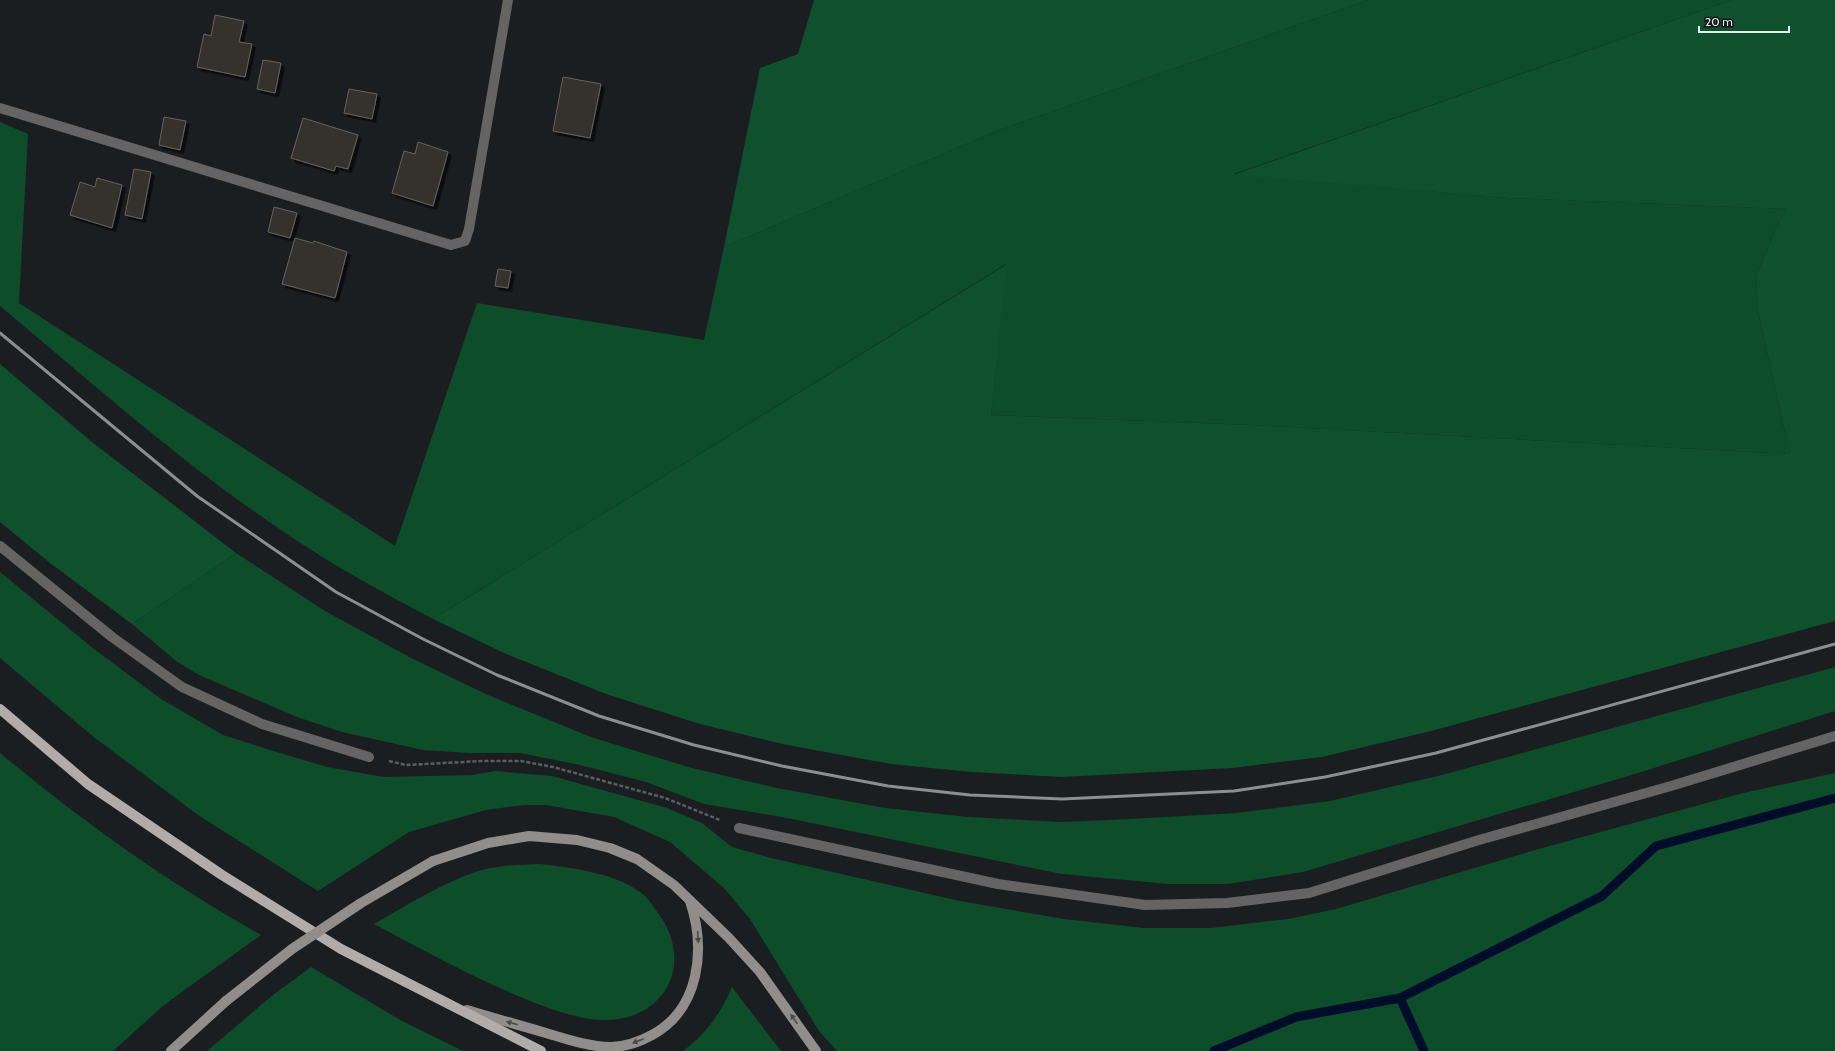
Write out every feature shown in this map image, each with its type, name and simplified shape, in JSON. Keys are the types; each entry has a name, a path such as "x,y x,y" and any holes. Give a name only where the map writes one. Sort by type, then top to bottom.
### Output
{"main road":[{"path":"0,709 88,784 222,875 340,949 541,1051"},
{"path":"171,1051 226,1001 292,949 361,903 433,861 465,850 508,839 529,836 577,840 610,848 637,859 655,870 690,899 760,972 816,1051"},
{"path":"446,1004 574,1041 610,1047 627,1045 643,1040 672,1020 683,1006 691,991 697,970 699,949 698,932 690,899"}],"street":[{"path":"0,108 451,245 464,241 469,229 508,0"},
{"path":"0,546 112,637 182,686 262,724 369,757"},
{"path":"739,828 998,884 1145,905 1227,903 1309,893 1479,840 1671,786 1835,736"}],"path":[{"path":"369,757 406,765 521,761 553,767 665,798 739,828"}],"green space":[{"path":"814,0 1368,0 997,131 724,247 760,68 798,54"},
{"path":"1368,0 1732,0 1234,174 1509,198 1788,209 1777,226 1756,276 1758,311 1790,454 1251,425 991,415 1006,264 433,619 339,567 302,544 211,480 139,423 0,306 0,122 28,134 19,303 395,546 477,303 704,340 724,247 997,131"},
{"path":"1732,0 1835,0 1835,621 1431,731 1322,757 1232,768 1062,777 971,772 891,764 787,745 700,724 606,694 506,654 433,619 1007,264 991,415 1251,425 1790,454 1758,311 1756,276 1777,226 1787,209 1509,198 1233,175"},
{"path":"0,364 92,442 236,553 132,624 50,563 0,522"},
{"path":"236,553 325,611 413,659 488,695 591,737 688,767 777,788 885,808 968,817 1062,822 1131,819 1236,813 1330,801 1442,775 1835,667 1835,711 1638,773 1303,872 1228,884 1168,884 1062,874 782,817 704,804 646,782 580,765 520,753 469,753 423,750 342,732 297,717 199,675 176,661 132,624"},
{"path":"0,572 94,649 161,699 223,735 267,749 327,767 384,777 472,775 495,771 552,776 667,808 702,823 732,847 771,858 960,901 1064,919 1144,928 1211,928 1288,919 1336,909 1535,850 1743,793 1835,773 1835,1051 837,1051 819,1031 750,919 724,888 670,842 614,817 546,805 524,805 486,810 409,832 318,891 198,815 95,738 0,658"},
{"path":"0,753 62,803 126,850 226,915 261,935 164,1005 113,1051 0,1051"},
{"path":"540,864 567,867 609,877 634,888 647,898 669,932 674,952 673,970 668,986 657,1000 642,1011 624,1018 602,1020 582,1018 532,1002 504,990 448,963 374,924 438,888 478,871 501,866"},
{"path":"311,967 402,1021 463,1051 207,1051 273,995"},
{"path":"732,987 781,1051 683,1051 706,1030 723,1006"}],"building":[{"path":"215,15 244,21 239,42 252,44 245,77 197,67 204,34 211,36"},
{"path":"263,60 281,63 275,93 257,89"},
{"path":"563,77 601,84 590,138 553,131"},
{"path":"349,89 377,94 372,119 344,113"},
{"path":"164,117 186,121 180,150 159,145"},
{"path":"303,118 358,135 348,169 336,166 334,171 291,158"},
{"path":"418,142 448,152 433,206 392,193 404,151 415,154"},
{"path":"134,169 151,172 142,219 125,215"},
{"path":"97,178 122,185 112,228 70,215 80,182 95,187"},
{"path":"274,207 297,213 290,238 268,232"},
{"path":"295,238 313,243 314,241 347,252 335,298 282,284"},
{"path":"498,269 511,271 508,288 495,286"}],"waterway":[{"path":"1214,1051 1296,1017 1400,998 1602,896 1656,846 1835,798"},
{"path":"1400,998 1424,1051"}],"railway":[{"path":"0,333 197,496 336,592 423,639 497,675 599,716 694,745 782,766 888,786 970,795 1062,799 1234,791 1325,777 1436,753 1835,644"}]}
